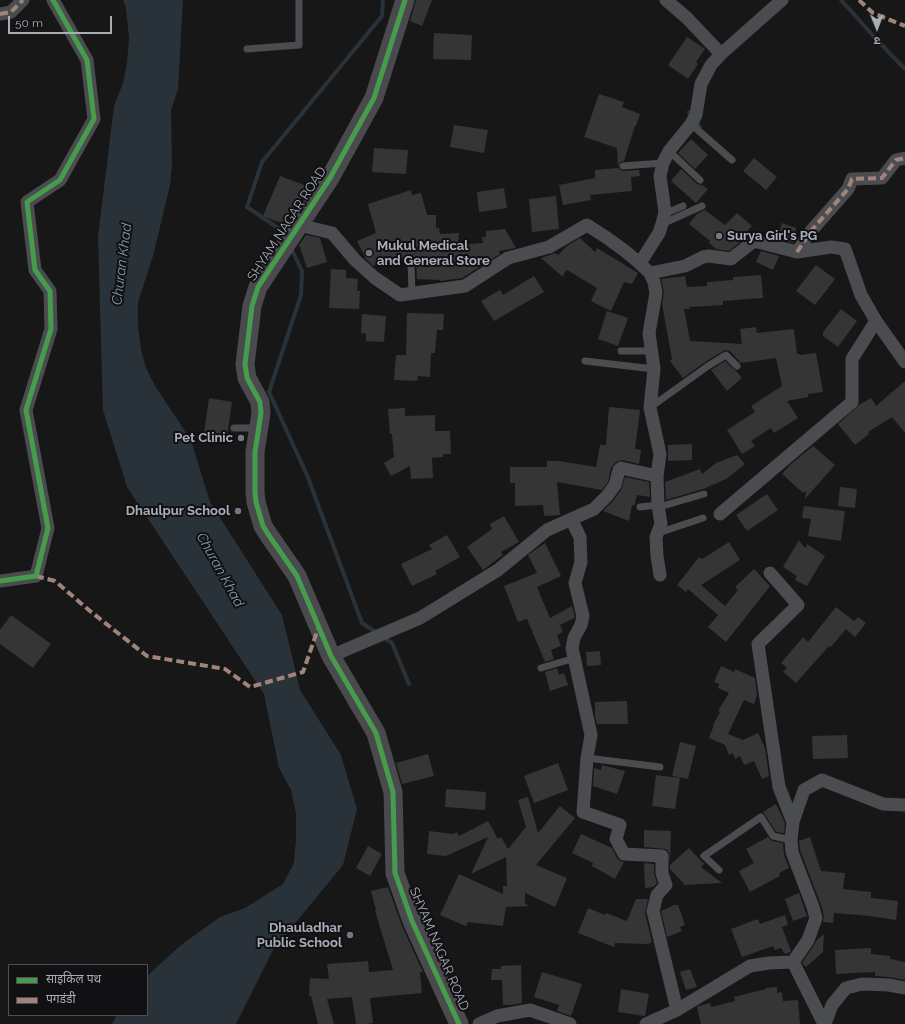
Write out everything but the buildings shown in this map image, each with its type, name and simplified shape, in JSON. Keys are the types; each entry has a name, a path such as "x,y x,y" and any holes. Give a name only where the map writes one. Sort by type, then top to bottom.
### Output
{"street":[{"path":"0,14 11,12 23,0"},
{"path":"0,581 36,576 48,528 26,410 51,329 50,290 35,270 27,202 60,180 94,119 87,60 53,0"},
{"name":"SHYAM NAGAR ROAD","path":"405,0 374,98 330,178 258,287 252,306 245,364 248,378 260,402 262,413 255,452 255,492 261,520 268,534 297,576 331,656 376,733 392,792 395,873 412,921 460,1024"},
{"path":"666,0 687,18 721,54"},
{"path":"640,263 659,233 663,219 660,176 663,163 669,151 691,124 696,115 701,84 711,65 721,54 782,0"},
{"path":"797,252 811,231 848,190 852,179 882,178 896,160 905,158"},
{"path":"299,225 332,233 354,260 375,278 400,295 465,286 508,258 549,247 587,225 610,240 640,263 650,273 654,282 656,293 649,333 654,369 650,404 660,454 657,476 658,506 661,524 656,537 660,575"},
{"path":"650,273 685,266 703,257 709,256 731,259 754,241 797,252 831,246 845,249 861,295 876,322 905,362"},
{"path":"720,514 852,402 852,359 876,322"},
{"path":"331,656 420,618 498,570 547,530 594,509 607,496 615,485 619,470 621,468 657,476"},
{"path":"571,519 580,537 581,562 575,583 583,616 581,625 574,638 572,648 591,735 587,758 583,812 620,825 616,840 624,854 662,856 662,873 666,885 657,895 653,911 676,1010"},
{"path":"770,574 798,605 758,644 779,787 793,822"},
{"path":"793,962 808,940 816,918 792,852 790,840 793,822 804,790 822,780 883,804 905,805"},
{"path":"646,1024 676,1010 750,966 769,963 793,962"},
{"path":"793,962 824,1024"},
{"path":"824,1024 832,1004 846,988 862,984 889,985 905,988"},
{"path":"479,1024 497,1016 530,1010 570,1024"}],"lane":[{"path":"247,49 299,45 299,0"},
{"path":"691,124 732,160"},
{"path":"669,151 700,180"},
{"path":"623,166 663,163"},
{"path":"663,219 683,206"},
{"path":"663,219 702,206"},
{"path":"412,263 412,293"},
{"path":"621,351 651,351"},
{"path":"650,404 655,404 726,355 737,366"},
{"path":"585,361 654,369"},
{"path":"234,428 259,428"},
{"path":"640,507 658,506 704,494"},
{"path":"657,533 703,518"},
{"path":"541,668 575,658"},
{"path":"587,758 660,767"},
{"path":"719,870 704,856 761,817 773,836 790,840"}],"water":[{"name":"Churan Khad","path":"123,0 183,0 178,89 171,110 172,165 170,185 153,256 138,302 138,327 141,350 146,368 155,386 191,440 210,502 282,615 300,690 341,755 357,809 343,865 273,950 236,1024 112,1024 116,1016 148,1016 148,975 181,945 220,917 245,908 283,884 294,863 296,840 296,813 291,790 279,768 264,694 127,487 103,410 98,237 114,106 123,83 127,63 129,38 126,8"}],"waterway":[{"path":"286,236 284,232 247,207 262,162 382,16 383,0"},
{"path":"841,0 905,69"},
{"path":"689,112 700,127"},
{"path":"291,248 302,271 301,295 269,392 307,475 362,623 377,633"},
{"path":"383,637 392,643 409,684"}],"marked path":[{"path":"0,14 11,12 23,0"},
{"path":"859,0 873,13 905,26"},
{"path":"797,252 811,231 848,189 852,179 882,178 896,160 905,158"},
{"path":"36,576 55,581 147,656 225,669 250,687 303,672 319,626"}],"cycle path":[{"path":"0,581 36,576 48,528 26,410 51,329 50,291 35,270 27,202 60,180 94,119 87,60 53,0"},
{"path":"405,0 374,98 330,178 258,287 252,306 245,364 247,378 260,402 261,413 255,452 255,492 256,502 263,526 297,576 331,656 376,733 393,792 395,873 412,921 459,1024"}],"place":[{"name":"Surya Girl's PG","path":"719,236"},
{"name":"Mukul Medical and General Store","path":"369,253"},
{"name":"Pet Clinic","path":"241,438"},
{"name":"Dhaulpur School","path":"238,511"},
{"name":"Dhauladhar Public School","path":"350,935"}]}
